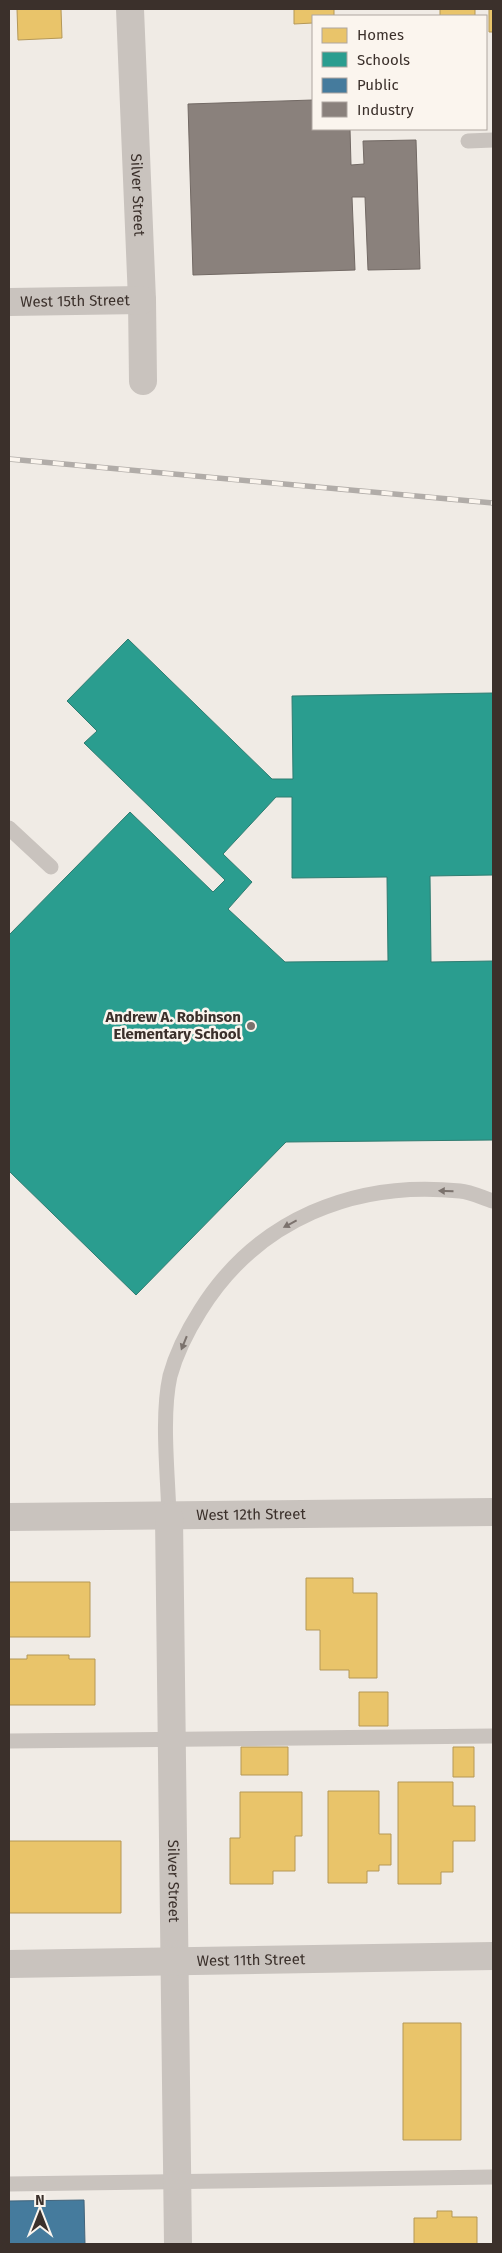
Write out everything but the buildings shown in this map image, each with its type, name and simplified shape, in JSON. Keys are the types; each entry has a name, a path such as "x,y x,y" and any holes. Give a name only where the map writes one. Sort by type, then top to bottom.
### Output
{"street":[{"name":"Silver Street","path":"130,9 142,300 143,381"},
{"name":"West 15th Street","path":"9,302 142,300"},
{"name":"West 12th Street","path":"9,1517 169,1517 493,1512"},
{"name":"Silver Street","path":"169,1517 176,1961 178,2244"},
{"name":"West 11th Street","path":"9,1964 493,1956"}],"lane":[{"path":"468,141 493,140"},
{"path":"9,828 51,866"},
{"path":"169,1517 166,1417 170,1376 189,1328 210,1295 234,1267 272,1233 323,1206 389,1190 462,1191 493,1201"},
{"path":"9,1742 493,1736"},
{"path":"9,2184 178,2180 493,2177"}],"railway":[{"path":"9,459 493,503"}],"place":[{"name":"Andrew A. Robinson Elementary School","path":"251,1026"}]}
